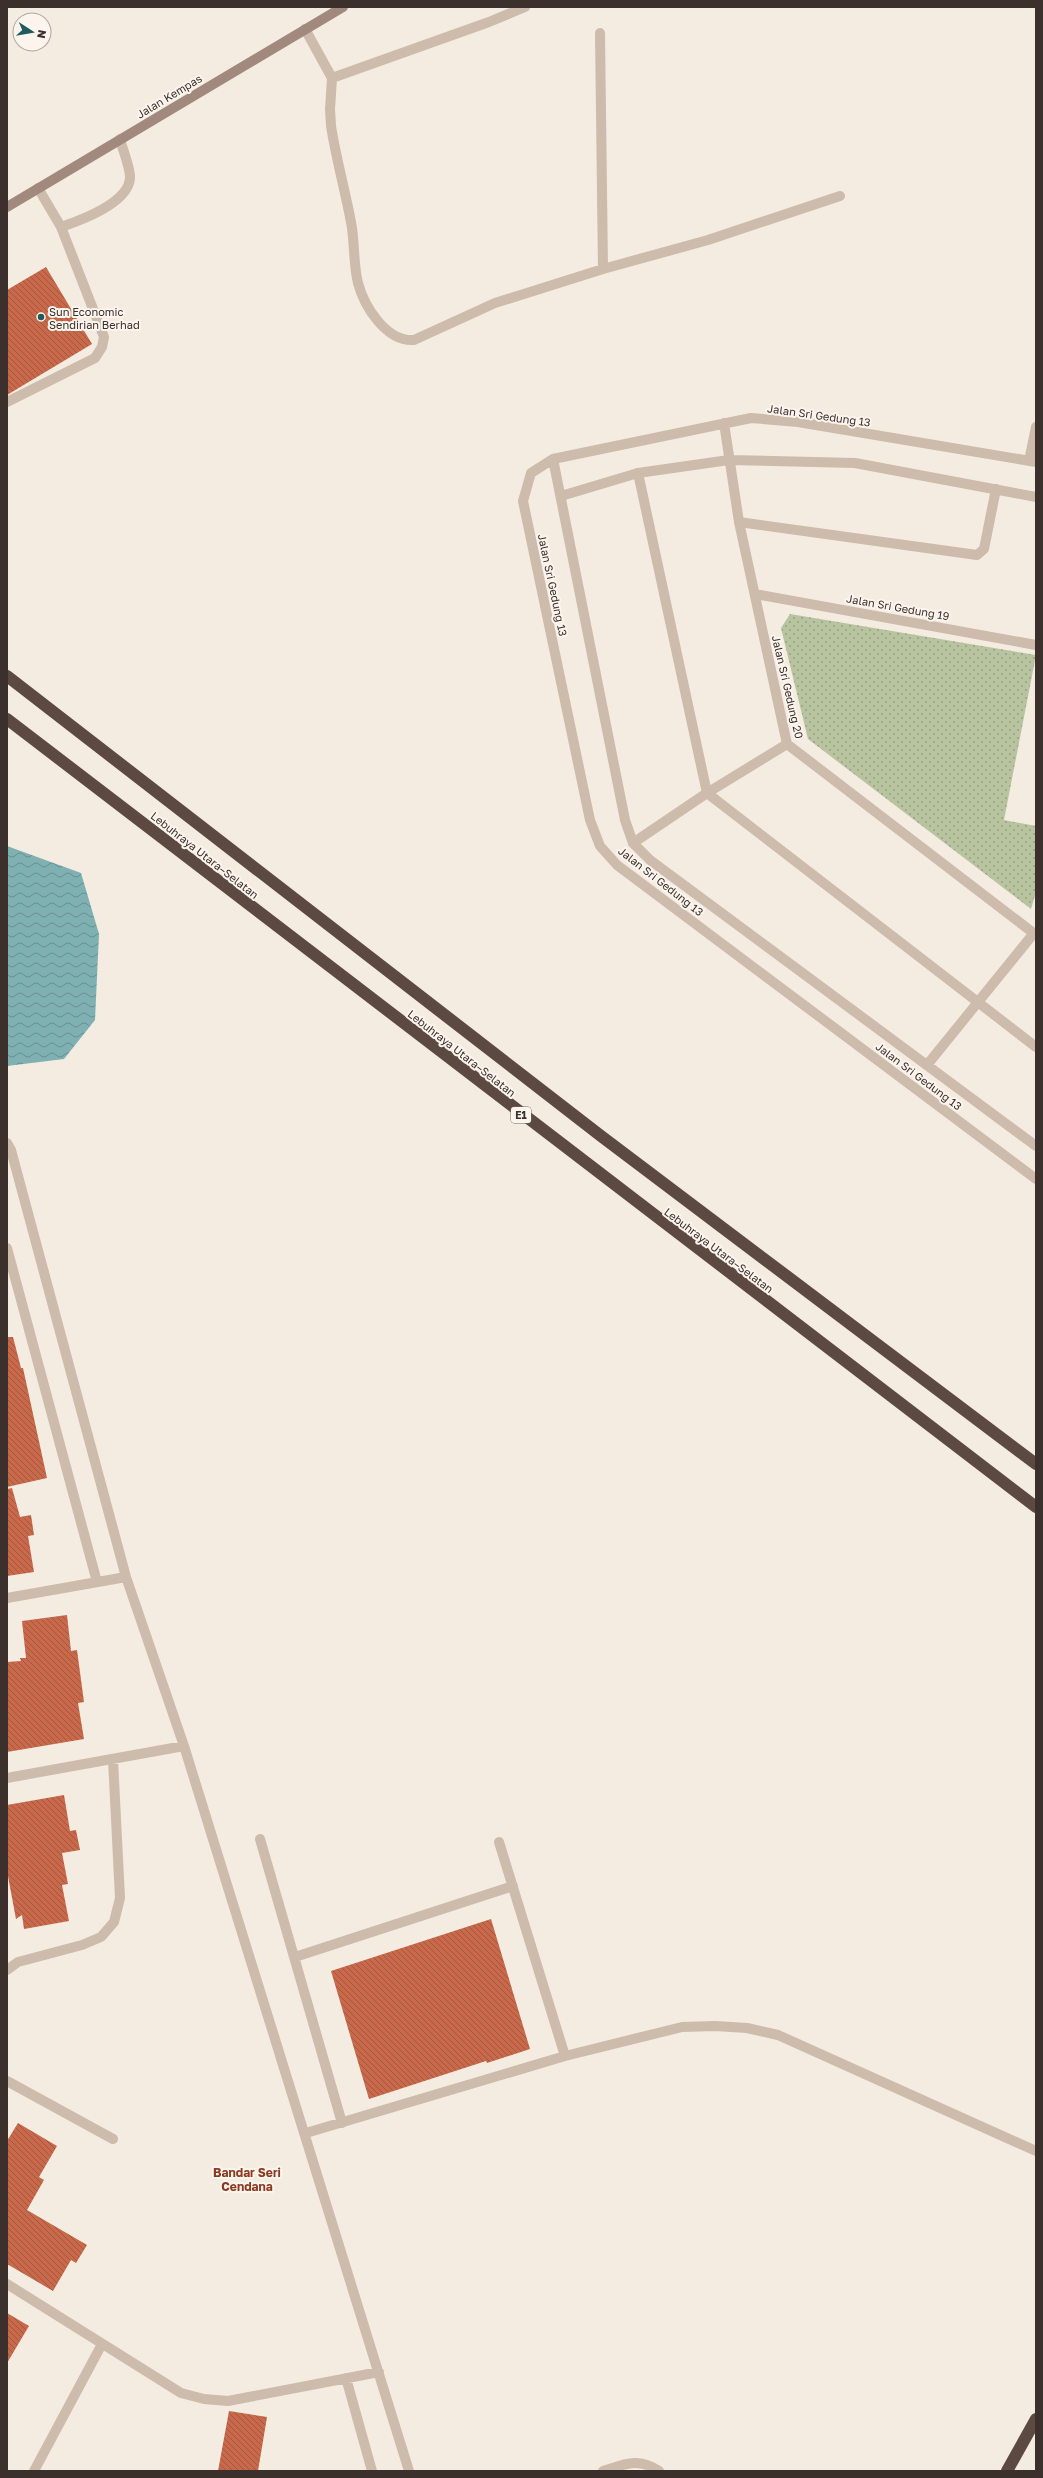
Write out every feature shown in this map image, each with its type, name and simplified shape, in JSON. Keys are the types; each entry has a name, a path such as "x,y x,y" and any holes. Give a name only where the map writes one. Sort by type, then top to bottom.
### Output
{"highway":[{"name":"Lebuhraya Utara–Selatan","path":"7,676 600,1136 1036,1464"},
{"name":"Lebuhraya Utara–Selatan","path":"7,719 1036,1507"},
{"path":"1007,2471 1036,2419"}],"main road":[{"name":"Jalan Kempas","path":"7,207 343,7"}],"street":[{"path":"332,78 489,22 525,7"},
{"path":"305,29 332,78 330,109 331,126 352,226 358,284 371,310 384,328 395,337 414,340 495,303 603,269 708,240 840,196"},
{"path":"600,33 603,269"},
{"path":"61,227 119,200 128,189 130,176 120,140"},
{"path":"7,402 95,358 102,347 104,337 98,318 61,227 38,188"},
{"name":"Jalan Sri Gedung 13","path":"1033,462 776,419 751,418 553,459 531,473 523,501 590,820 600,846 617,865 1036,1178"},
{"name":"Jalan Sri Gedung 20","path":"724,423 739,522 787,744 1035,934"},
{"path":"1033,462 1036,427"},
{"name":"Jalan Sri Gedung 13","path":"553,459 626,820 633,843 650,860 1036,1146"},
{"path":"561,496 638,473 729,460 855,464 1036,497"},
{"path":"638,473 707,793 1036,1047"},
{"path":"739,522 977,556 984,550 996,489"},
{"name":"Jalan Sri Gedung 19","path":"755,594 1036,645"},
{"path":"633,843 707,793 787,744"},
{"path":"927,1065 1035,934"},
{"path":"7,1142 11,1150 126,1577 184,1746 306,2133 410,2471"},
{"path":"7,1248 97,1582"},
{"path":"7,1598 126,1577"},
{"path":"7,1778 184,1746"},
{"path":"7,1970 18,1962 82,1945 101,1937 114,1922 120,1898 113,1760"},
{"path":"260,1839 342,2123"},
{"path":"499,1842 565,2056"},
{"path":"295,1957 513,1886"},
{"path":"306,2133 565,2056 682,2027 716,2026 747,2028 778,2036 1036,2151"},
{"path":"7,2080 113,2139"},
{"path":"7,2284 181,2393 204,2399 228,2401 379,2372"},
{"path":"34,2471 102,2344"},
{"path":"346,2378 372,2471"},
{"path":"603,2471 632,2462 648,2464 659,2471"}],"green space":[{"path":"790,614 1036,655 1004,820 1036,826 1036,892 1031,909 808,739 781,628"}],"water":[{"path":"7,846 81,873 99,934 95,1020 64,1059 7,1066"}],"building":[{"name":"Sun Economic Sendirian Berhad","path":"46,267 92,344 7,395 7,290"},
{"path":"7,1337 13,1337 21,1368 23,1368 47,1478 7,1487"},
{"path":"12,1488 20,1517 31,1515 34,1535 28,1536 34,1572 7,1576 7,1489"},
{"path":"67,1615 71,1651 77,1650 84,1702 78,1703 84,1739 7,1752 7,1662 21,1661 20,1658 26,1658 22,1621"},
{"path":"64,1795 70,1831 76,1830 80,1850 62,1853 68,1884 62,1885 69,1921 24,1929 22,1915 16,1919 7,1871 7,1805"},
{"path":"491,1919 530,2049 487,2063 486,2061 369,2099 331,1971"},
{"path":"18,2123 57,2146 39,2177 44,2180 27,2210 87,2245 76,2263 71,2260 53,2291 7,2264 7,2141"},
{"path":"7,2313 29,2326 7,2363"},
{"path":"229,2411 267,2417 258,2471 218,2471"}],"place":[{"name":"Sun Economic Sendirian Berhad","path":"41,317"}],"district":[{"name":"Bandar Seri Cendana","path":"247,2179"}]}
